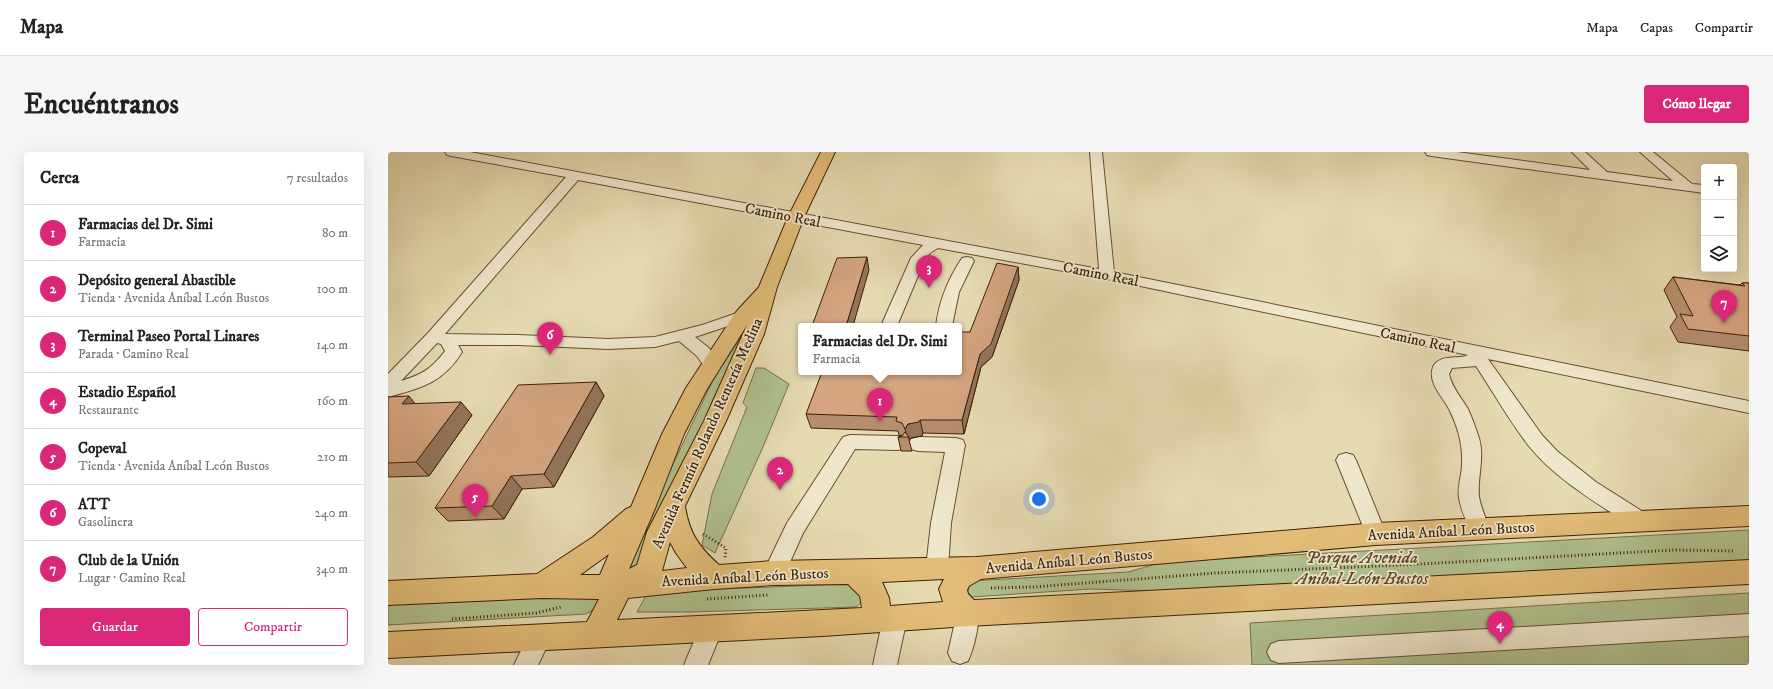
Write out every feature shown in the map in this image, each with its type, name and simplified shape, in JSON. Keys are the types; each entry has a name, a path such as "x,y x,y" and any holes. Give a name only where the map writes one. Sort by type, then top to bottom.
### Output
{"main road":[{"name":"Avenida Fermín Rolando Rentería Medina","path":"768,287 742,316 697,388 673,434 644,506 613,575 620,587 648,572 658,537 715,421 754,334 768,287 796,217 828,152"},
{"path":"673,505 676,528 687,549 714,576"},
{"path":"542,586 601,547 624,528 644,506"},
{"name":"Avenida Aníbal León Bustos","path":"388,593 542,586 620,587 714,576 937,568 981,578 1376,534 1749,516"},
{"path":"388,645 883,619 1746,562"},
{"path":"852,572 863,579 872,589 876,611 883,619"},
{"path":"968,613 956,600 953,590 959,578 981,578"},
{"path":"596,634 620,587"}],"street":[{"path":"1096,152 1107,275"},
{"path":"1431,152 1449,153 1525,165 1701,189"},
{"path":"1513,152 1525,165"},
{"path":"1578,152 1603,175"},
{"path":"1646,152 1688,187"},
{"name":"Camino Real","path":"458,153 796,217 919,247 936,243 965,255 995,254 1107,275 1477,356 1749,407"},
{"path":"1449,153 1459,167"},
{"path":"388,384 441,339 575,175"},
{"path":"890,323 916,263 919,247"},
{"path":"944,323 948,298 960,272 965,255"},
{"path":"441,339 519,340 608,344 656,342 682,336 742,316"},
{"path":"682,336 701,349 712,365"},
{"path":"388,391 423,380 439,370 454,352 441,339"},
{"path":"1480,529 1473,513 1469,497 1469,482 1472,464 1470,439 1459,410 1442,383 1440,374 1442,367 1448,363 1477,356 1535,440 1550,456 1589,488 1641,521"},
{"path":"774,573 794,529 850,442 898,443"},
{"path":"918,444 956,445 941,523 937,568"},
{"path":"1346,460 1376,534"},
{"path":"960,653 968,613"},
{"path":"883,619 885,665"},
{"path":"1279,652 1749,625"},
{"path":"696,665 711,628"},
{"path":"526,665 539,638"}],"path":[{"path":"981,578 1033,587 1216,573 1674,550 1746,562"},
{"path":"446,620 536,613 568,606"}],"green space":[{"path":"742,336 746,336 636,570 622,571 715,376"},
{"path":"756,368 764,368 789,384 763,447 715,553 702,545 712,494 747,407 743,403"},
{"name":"Parque Avenida Aníbal León Bustos","path":"1749,530 1749,560 1195,592 1090,589 972,597 968,592 971,581 1128,572 1163,562"},
{"path":"845,584 861,586 864,600 856,607 690,612 637,612 648,592"},
{"path":"599,592 599,606 586,614 388,625 388,604"},
{"path":"1749,593 1749,665 1252,665 1250,623"}],"building":[{"path":"867,257 847,323 813,323 837,258"},
{"path":"997,263 1018,267 991,344 980,354 962,420 920,420 919,422 908,424 905,429 902,423 896,421 897,417 806,414 821,375 962,375 962,332 970,332"},
{"path":"1673,277 1745,286 1742,283 1749,283 1749,336 1688,329 1680,314 1693,316"},
{"path":"596,382 544,474 511,476 492,506 435,508 518,385"},
{"path":"409,396 402,404 461,402 416,462 388,463 388,397"},
{"path":"905,432 909,437 898,437 902,436"}],"place":[{"name":"Terminal Paseo Portal Linares","path":"929,288"},
{"name":"Club de la Unión","path":"1724,323"},
{"name":"ATT","path":"550,355"},
{"name":"Farmacias del Dr. Simi","path":"880,421"},
{"name":"Depósito general Abastible","path":"780,490"},
{"name":"Copeval","path":"475,517"},
{"name":"Estadio Español","path":"1500,644"}]}
